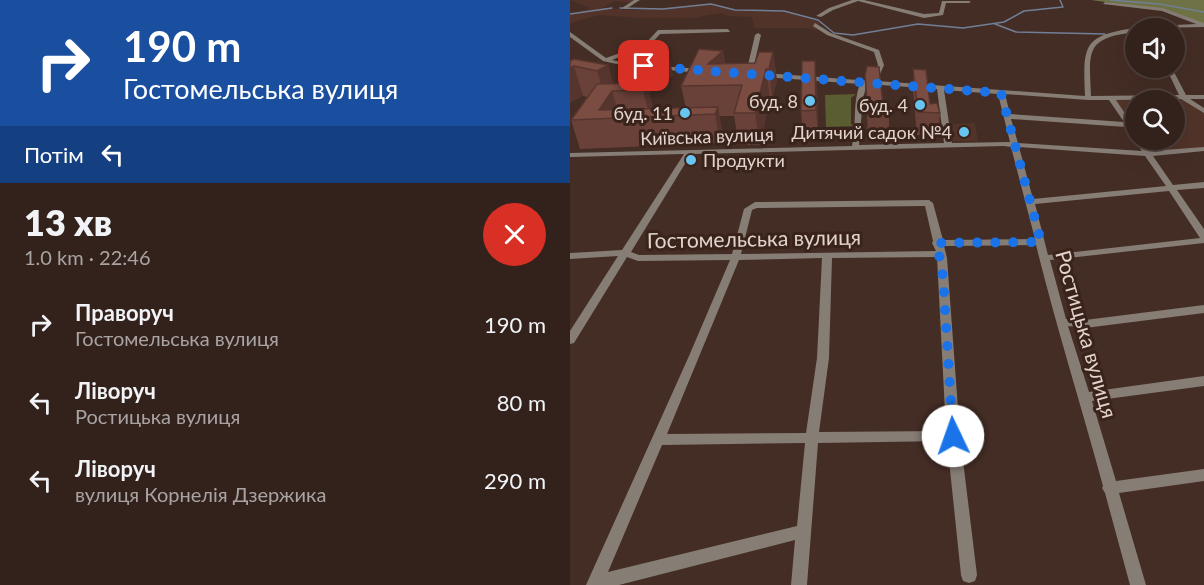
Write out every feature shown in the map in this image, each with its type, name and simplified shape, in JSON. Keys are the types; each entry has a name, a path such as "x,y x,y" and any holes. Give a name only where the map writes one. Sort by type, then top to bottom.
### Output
{"street":[{"path":"624,8 638,0"},
{"path":"819,16 857,0 928,17 941,14 944,2 969,2"},
{"path":"1104,3 1163,10 1204,25"},
{"path":"815,25 828,34 877,51 881,65 873,83"},
{"path":"1185,26 1204,25"},
{"path":"605,60 647,45 658,32 728,31"},
{"path":"1088,98 1086,64 1091,43 1110,33 1125,31"},
{"path":"570,34 605,60 624,65 711,72"},
{"path":"744,74 751,65 758,35"},
{"path":"570,44 582,41"},
{"path":"614,70 624,65"},
{"path":"733,73 1001,93 1125,98"},
{"path":"855,147 860,131 858,94 864,83"},
{"path":"940,88 948,145"},
{"name":"Ростицька вулиця","path":"1001,93 1061,322 1085,397 1138,585"},
{"path":"1185,98 1204,97"},
{"path":"1111,98 1125,120"},
{"path":"1185,98 1204,111"},
{"path":"1006,116 1125,125"},
{"name":"Київська вулиця","path":"570,155 1014,144 1148,154 1204,149"},
{"path":"1044,258 1204,238 1145,150"},
{"path":"570,340 689,152"},
{"path":"1030,202 1204,186"},
{"path":"594,584 736,256 747,209 755,205 929,202 942,258 953,436 969,575"},
{"name":"Гостомельська вулиця","path":"570,256 626,253 638,258 827,256 1041,242"},
{"path":"799,585 812,438 823,358 827,256"},
{"path":"1061,322 1085,324 1204,309"},
{"path":"1085,397 1204,381"},
{"path":"658,440 953,436"},
{"path":"1109,488 1204,475"},
{"path":"594,584 804,531"}],"shaded area":[{"path":"570,0 636,0 629,3 615,1 602,8 636,10 709,4 735,11 783,11 818,21 820,24 814,25 822,31 807,28 754,28 752,17 729,16 721,13 692,18 600,15 570,23 570,14 591,8"},
{"path":"1111,98 1125,98 1125,119"},
{"path":"1185,99 1204,111 1204,148 1149,154 1146,150 1185,150"},
{"name":"Дитячий садок №4","path":"975,123 978,141 953,141 949,124"}],"green space":[{"path":"1091,0 1204,0 1204,25 1163,10"},
{"path":"856,94 851,98 851,124 855,126 826,127 825,95"}],"building":[{"path":"654,44 667,46 637,66 623,65"},
{"path":"699,49 723,51 708,64 755,63 759,52 773,52 769,69 766,69 755,113 734,113 742,85 681,86"},
{"path":"574,59 608,65 597,71 574,66 570,68 570,61"},
{"path":"802,61 815,61 816,110 801,111"},
{"path":"867,66 879,67 883,105 887,105 889,114 868,115 865,75"},
{"path":"913,69 926,70 930,104 937,103 940,113 918,112"},
{"path":"647,83 643,90 612,91 599,110 718,107 715,114 571,120 597,84"}],"waterway":[{"path":"620,8 663,9 711,4 735,10 784,11 818,20 834,33 853,35 918,24 963,28 1004,22 1024,11 1063,7 1060,0"},
{"path":"1110,0 1159,4 1204,12"},
{"path":"570,14 612,8"},
{"path":"995,24 1016,32 1105,34"}],"place":[{"name":"буд. 8","path":"810,101"},
{"name":"буд. 4","path":"920,105"},
{"name":"буд. 11","path":"685,113"},
{"name":"Дитячий садок №4","path":"964,132"},
{"name":"Продукти","path":"691,160"}],"route":[{"path":"644,66 1001,93 1041,242 937,243 942,258 953,436"}]}
